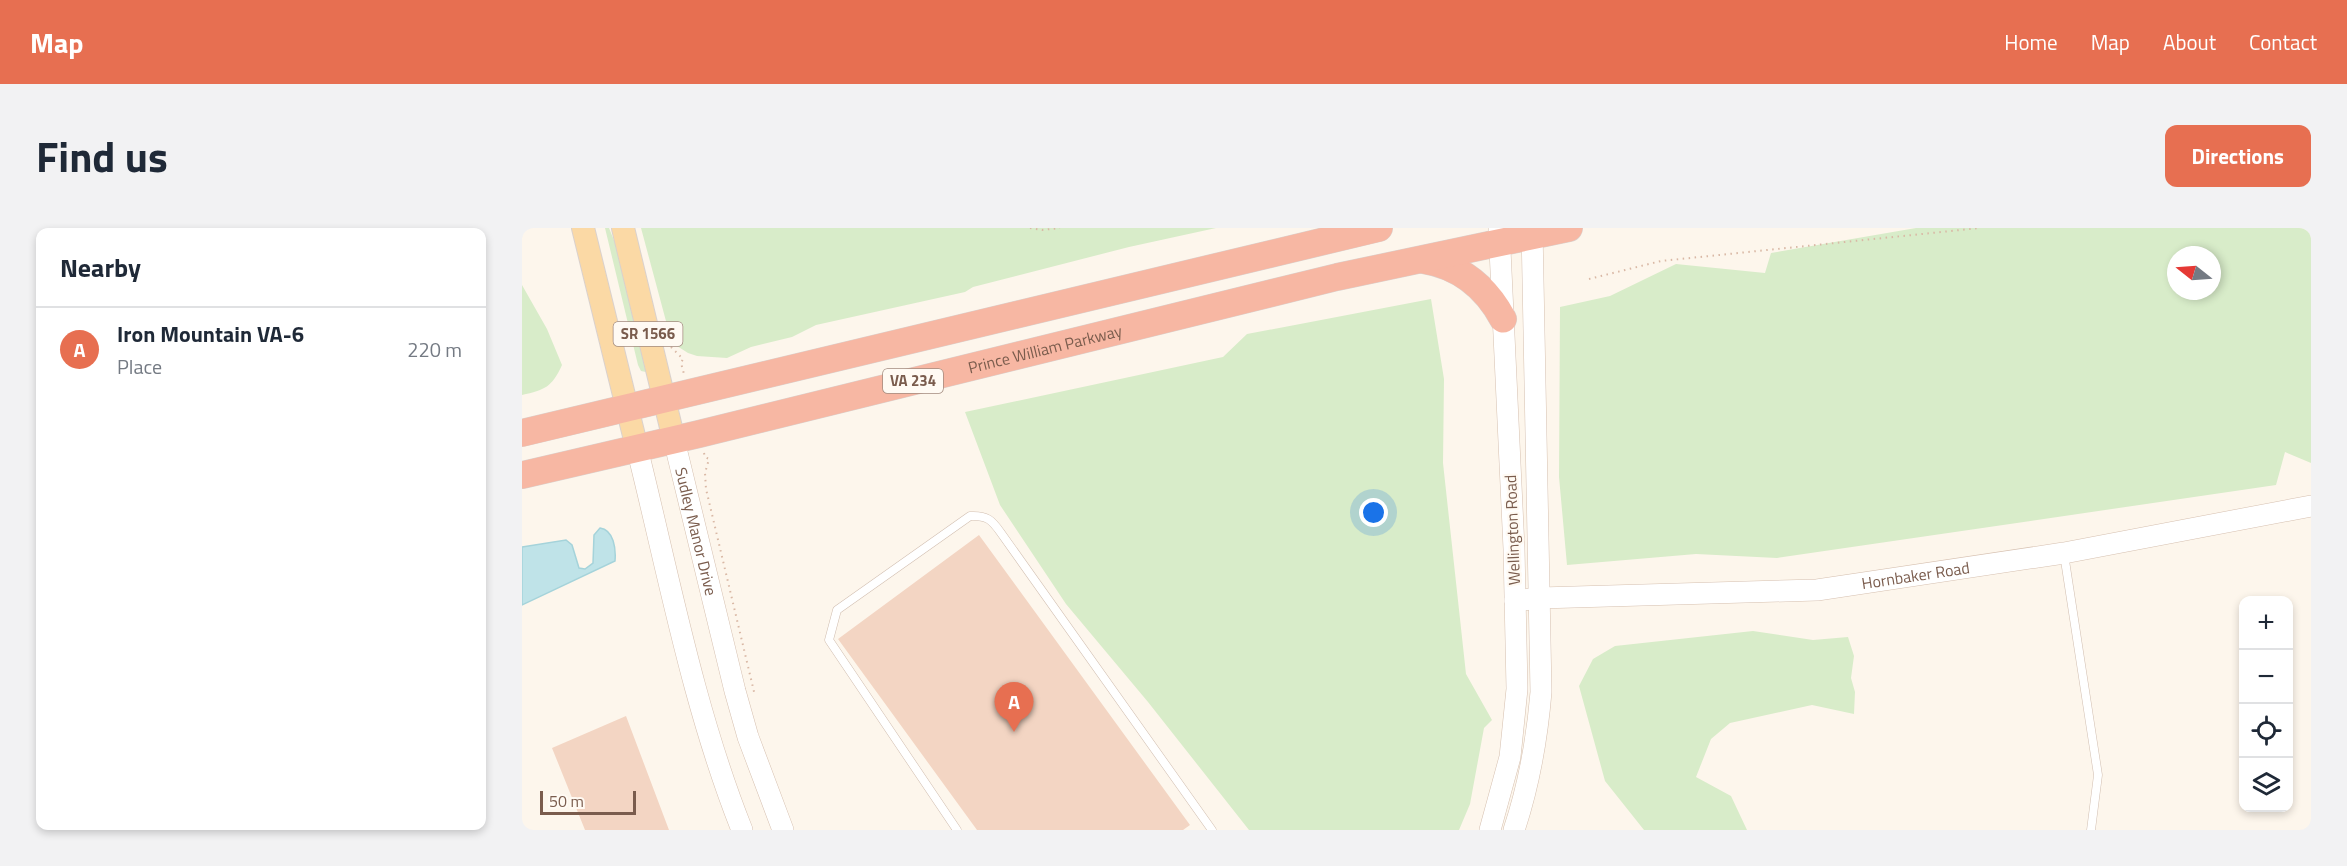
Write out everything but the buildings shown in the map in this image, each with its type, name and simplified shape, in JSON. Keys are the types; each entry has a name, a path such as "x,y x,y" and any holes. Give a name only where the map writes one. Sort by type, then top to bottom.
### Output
{"highway":[{"name":"VA 234","path":"522,433 1379,228"},
{"name":"Prince William Parkway","path":"522,475 674,440 1329,279 1416,260 1499,235 1569,228"},
{"path":"1416,260 1440,264 1471,279 1484,291 1503,319"}],"main road":[{"name":"SR 1566","path":"583,228 706,729 741,830"},
{"name":"Sudley Manor Drive","path":"623,228 735,691 748,736 783,830"},
{"name":"Wellington Road","path":"1514,830 1527,786 1539,721 1541,670 1532,231"},
{"name":"Wellington Road","path":"1490,830 1503,787 1515,726 1517,689 1499,235"},
{"name":"Hornbaker Road","path":"1515,601 1540,598 1817,590 2064,553 2311,506"}],"lane":[{"path":"957,830 828,640 837,609 970,516 980,515 990,518 1002,533 1212,830"},
{"path":"2064,553 2098,775 2091,830"}],"path":[{"path":"1030,228 1042,230 1060,228"},
{"path":"1589,279 1661,261 1980,228"},
{"path":"705,457 709,459 705,473 706,489 755,698"}],"green space":[{"path":"605,228 609,228 622,260 648,367 646,372 641,371 638,365"},
{"path":"641,228 1216,228 1129,247 973,287 965,292 816,325 792,337 751,347 727,358 697,356 688,353 677,346 670,336"},
{"path":"1916,228 2311,228 2311,463 2285,452 2276,485 1777,558 1696,554 1567,565 1559,477 1560,307 1610,296 1676,264 1765,273 1771,253"},
{"path":"522,285 547,329 562,365 555,378 547,386 522,395"},
{"path":"1431,299 1444,379 1443,463 1466,674 1492,720 1484,728 1470,804 1459,830 1249,830 1148,702 1066,604 1000,505 965,412 1223,357 1247,334"},
{"path":"1753,631 1813,640 1848,637 1854,656 1851,678 1855,692 1854,714 1812,705 1730,723 1711,739 1696,777 1731,796 1747,830 1644,830 1605,781 1579,686 1593,659 1615,646"}],"water":[{"path":"600,528 611,536 615,561 522,605 522,547 566,540 572,545 579,568 585,569 593,563 594,535"}],"place":[{"name":"Iron Mountain VA-6","path":"1014,732"}]}
